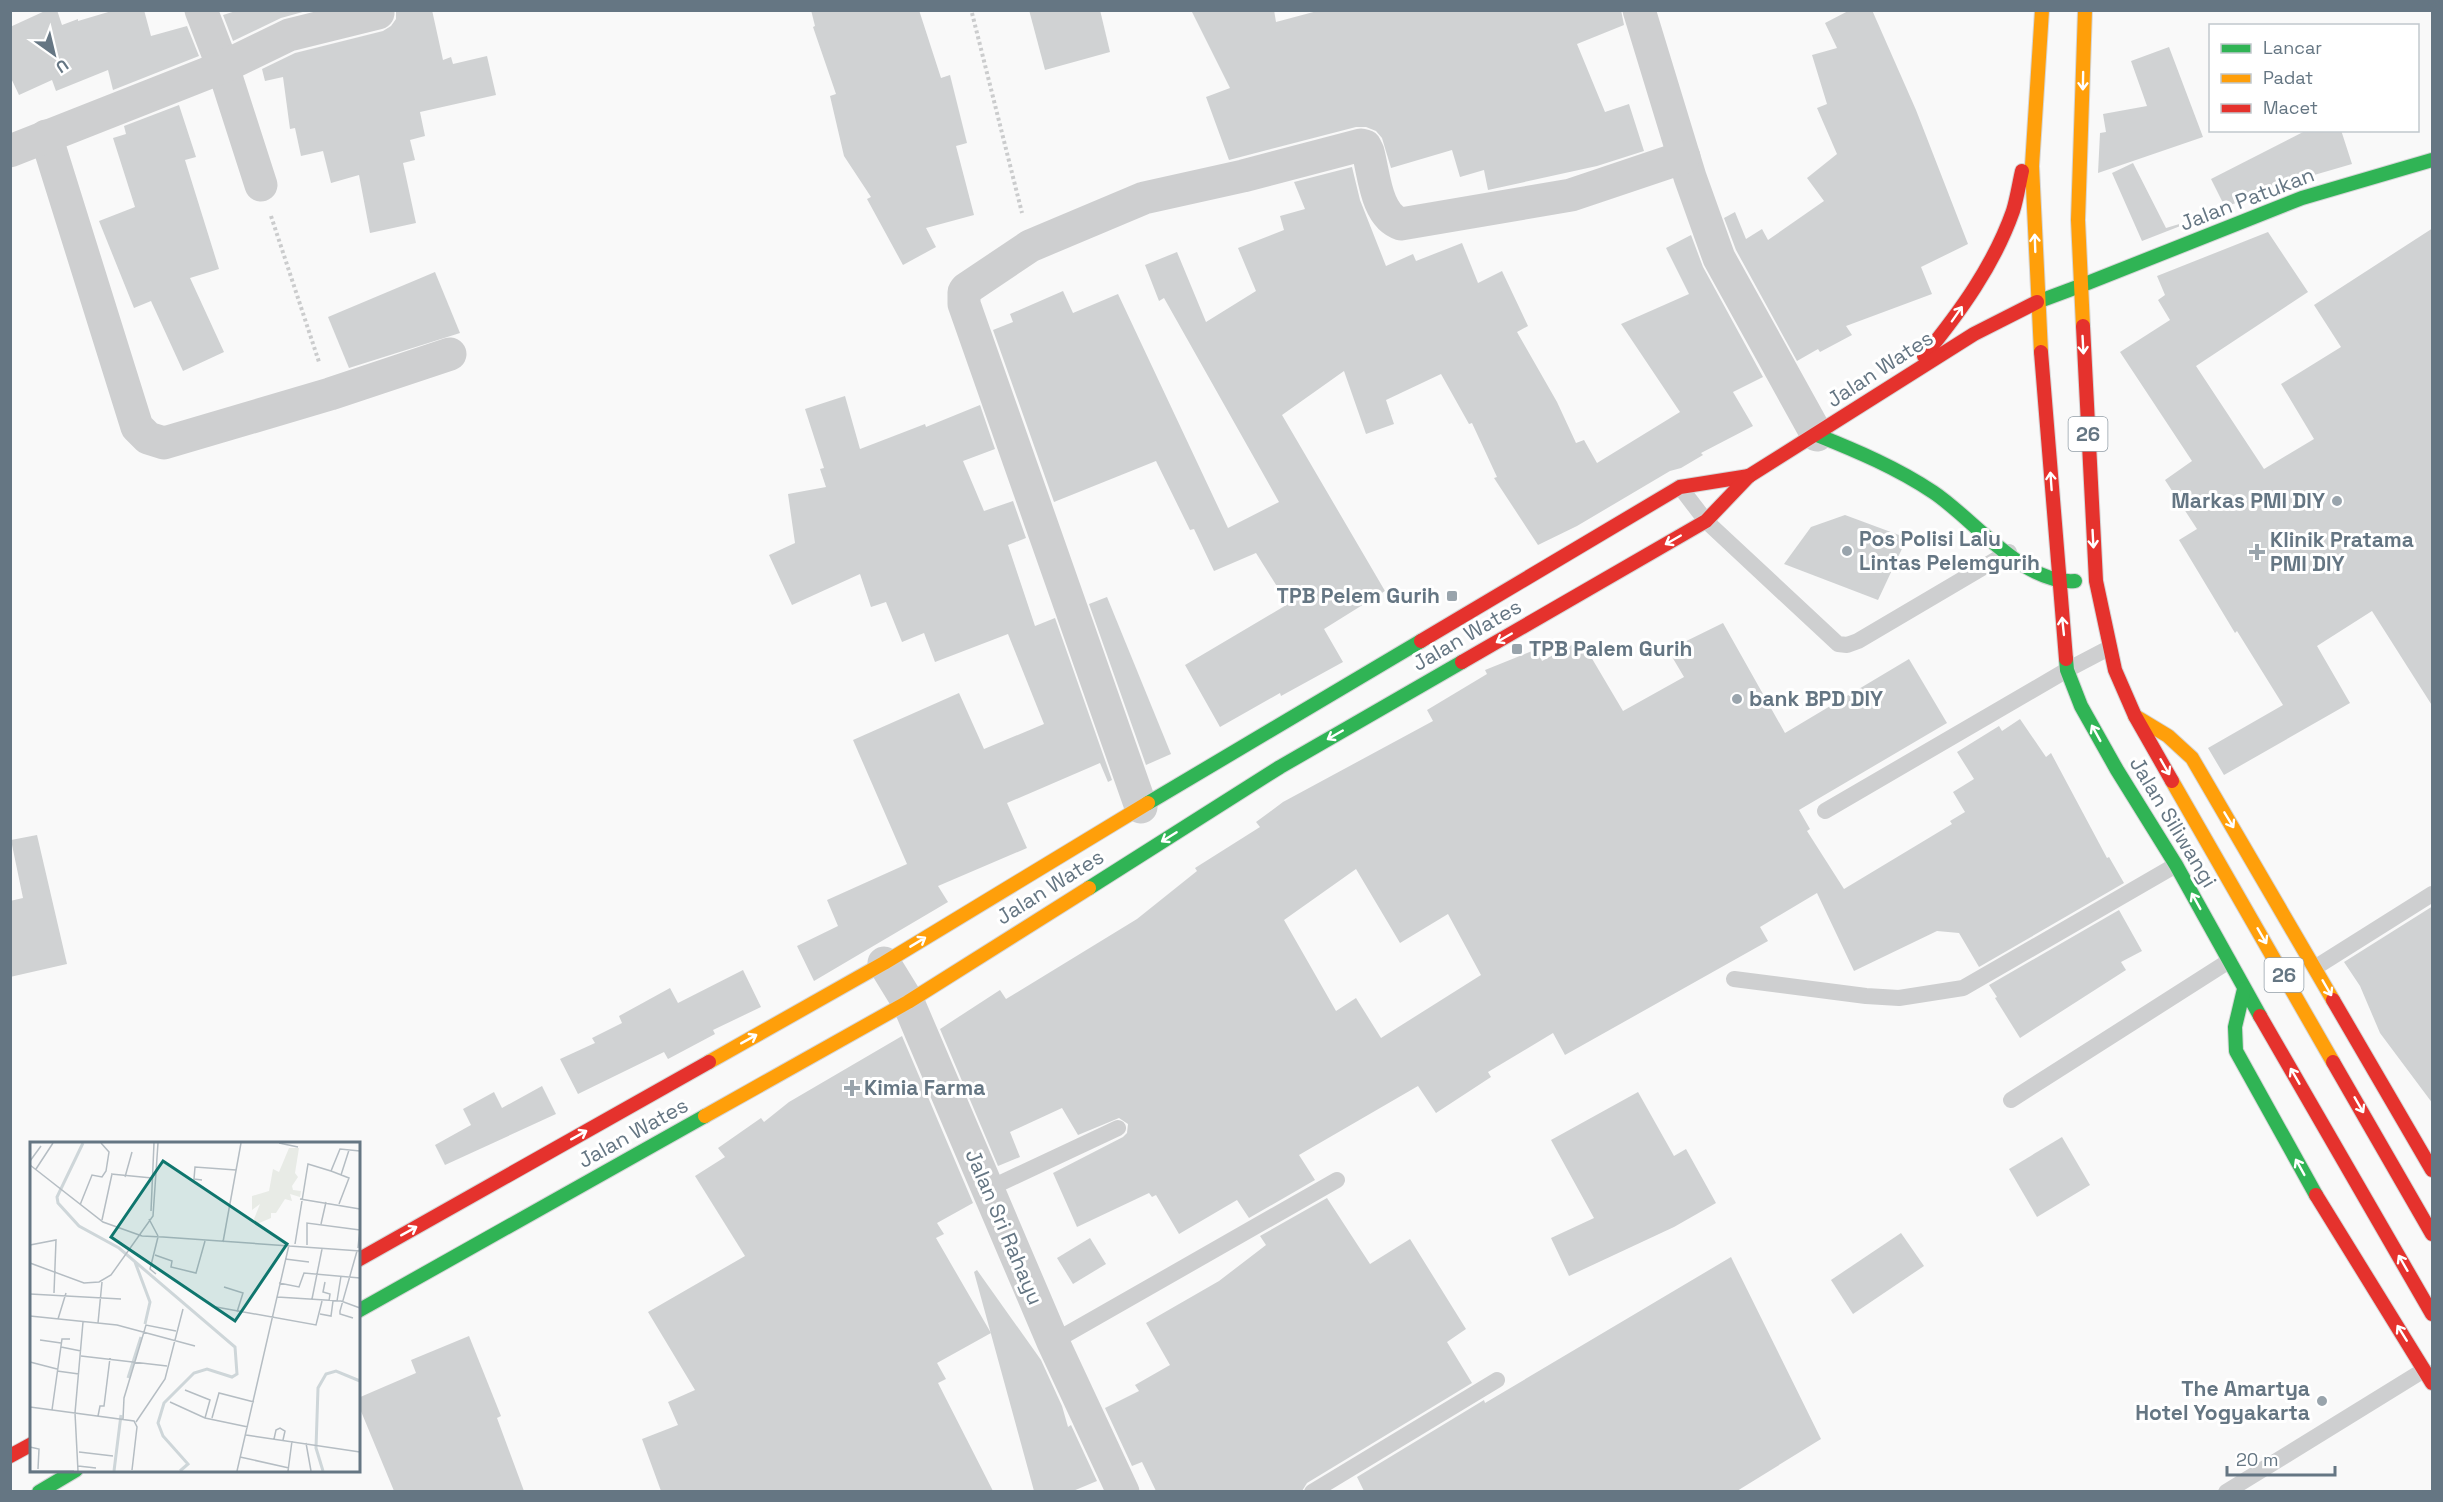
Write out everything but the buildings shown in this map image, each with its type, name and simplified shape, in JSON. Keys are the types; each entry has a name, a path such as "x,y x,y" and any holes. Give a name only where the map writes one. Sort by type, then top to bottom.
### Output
{"main road":[{"name":"26","path":"2037,302 2032,165 2042,10"},
{"name":"26","path":"2080,286 2078,220 2084,16"},
{"path":"1907,376 1971,294 1996,249 2013,210 2036,108"},
{"name":"Jalan Patukan","path":"2080,286 2302,198 2433,160"},
{"name":"Jalan Wates","path":"360,1310 908,1002 1280,767 1706,521 1749,476 1974,334 2037,302 2080,286"},
{"name":"Jalan Siliwangi","path":"2080,286 2096,581 2115,670 2135,716 2433,1234"},
{"name":"Jalan Siliwangi","path":"2037,302 2058,582 2067,670 2081,706 2176,865 2244,989 2431,1308"},
{"path":"1817,435 1871,457 1933,491 2033,570 2058,582 2096,581"},
{"name":"Jalan Wates","path":"360,1259 884,963 1141,807 1680,487 1749,476"},
{"path":"2135,716 2168,736 2192,758 2433,1170"},
{"path":"2244,989 2234,1026 2233,1037 2236,1051 2314,1192 2428,1376"},
{"path":"10,1456 30,1445"},
{"path":"39,1491 72,1472"}],"street":[{"path":"201,10 223,67 261,185"},
{"path":"1639,10 1684,157 1719,258 1817,435"},
{"path":"10,151 223,67 289,35 378,13"},
{"path":"46,136 137,427 148,438 164,443 330,394 450,354"},
{"path":"1141,807 964,304 966,289 1030,246 1144,198 1243,176 1360,145 1365,146 1368,152 1385,212 1393,221 1401,224 1571,195 1684,157"},
{"name":"Jalan Sri Rahayu","path":"884,963 908,1002 1053,1342 1123,1491"}],"lane":[{"path":"1680,487 1706,521 1838,644 1847,645 1858,641 2009,552"},
{"path":"1825,811 2067,670 2109,648"},
{"path":"1734,979 1899,998 1963,988 2176,865"},
{"path":"2316,967 2433,894"},
{"path":"2011,1100 2229,961"},
{"path":"988,1189 1118,1128"},
{"path":"1053,1342 1337,1180"},
{"path":"2226,1491 2428,1376"},
{"path":"1312,1491 1497,1380"}],"path":[{"path":"972,13 1030,246"},
{"path":"261,185 330,394"}],"traffic: fast":[{"path":"2080,286 2302,198 2432,160"},
{"path":"2037,302 2080,286"},
{"path":"1817,435 1876,460 1919,483 1949,504 2018,562 2037,573 2056,579 2075,581"},
{"path":"1148,803 1421,641"},
{"path":"2066,659 2067,670 2081,706 2117,770 2176,865 2260,1016"},
{"path":"1089,888 1280,767 1462,662"},
{"path":"2244,989 2235,1027 2236,1051 2316,1195"},
{"path":"360,1310 705,1116"},
{"path":"39,1492 73,1472"}],"traffic: slow":[{"path":"2041,352 2032,166 2042,10"},
{"path":"2083,326 2078,220 2085,10"},
{"path":"2135,716 2168,736 2192,758 2333,1000"},
{"path":"2172,781 2333,1062"},
{"path":"709,1062 884,963 1148,803"},
{"path":"705,1116 908,1002 1089,888"}],"traffic: jam":[{"path":"1924,356 1963,305 1986,269 2013,211 2022,171"},
{"path":"1749,476 1974,334 2037,302"},
{"path":"2083,326 2096,581 2115,670 2135,716 2172,781"},
{"path":"2041,352 2066,659"},
{"path":"1421,641 1680,487 1749,476"},
{"path":"1462,662 1706,521 1749,476"},
{"path":"2333,1000 2432,1170"},
{"path":"2260,1016 2432,1314"},
{"path":"360,1259 709,1062"},
{"path":"2333,1062 2432,1234"},
{"path":"2316,1195 2432,1383"},
{"path":"10,1456 30,1445"}],"place":[{"name":"Markas PMI DIY","path":"2337,501"},
{"name":"Pos Polisi Lalu Lintas Pelemgurih","path":"1847,551"},
{"name":"Klinik Pratama PMI DIY","path":"2257,552"},
{"name":"TPB Pelem Gurih","path":"1452,596"},
{"name":"TPB Palem Gurih","path":"1517,649"},
{"name":"bank BPD DIY","path":"1737,699"},
{"name":"Kimia Farma","path":"852,1088"},
{"name":"The Amartya Hotel Yogyakarta","path":"2322,1401"}]}
